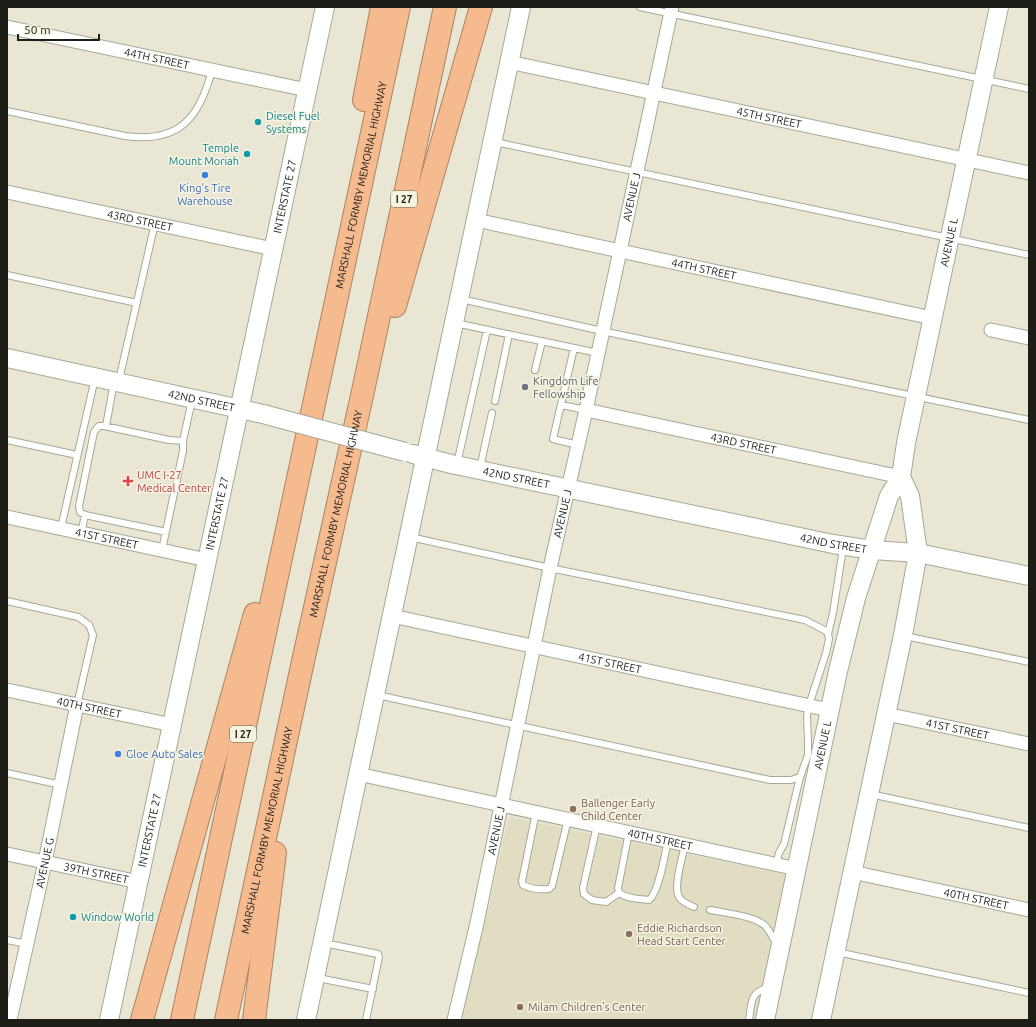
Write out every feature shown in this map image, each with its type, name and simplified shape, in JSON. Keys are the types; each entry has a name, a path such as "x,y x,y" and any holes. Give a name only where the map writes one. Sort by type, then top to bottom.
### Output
{"highway":[{"path":"318,378 336,253 382,7"},
{"name":"MARSHALL FORMBY MEMORIAL HIGHWAY","path":"182,1020 318,378 399,7"},
{"name":"MARSHALL FORMBY MEMORIAL HIGHWAY","path":"226,1020 363,391 444,7"},
{"path":"363,391 390,323 480,7"},
{"path":"142,1020 264,580 304,448"},
{"path":"254,1020 274,856 302,666"}],"street":[{"name":"INTERSTATE 27","path":"109,1020 325,7"},
{"path":"306,1020 521,7"},
{"name":"AVENUE L","path":"765,1020 829,710 848,628 889,496 901,477 932,318 998,7"},
{"name":"AVENUE J","path":"454,1020 477,922 550,568 569,489 672,10"},
{"name":"44TH STREET","path":"7,27 307,90"},
{"name":"45TH STREET","path":"509,62 1029,173"},
{"name":"43RD STREET","path":"7,192 273,249"},
{"name":"44TH STREET","path":"476,220 932,318"},
{"path":"991,330 1029,338"},
{"name":"42ND STREET","path":"7,358 239,408 479,470 843,546 872,550 918,553 1029,576"},
{"name":"43RD STREET","path":"586,410 901,477"},
{"path":"821,1020 903,635 918,553 910,496 901,477"},
{"name":"41ST STREET","path":"7,517 207,560"},
{"name":"41ST STREET","path":"392,616 829,710"},
{"name":"40TH STREET","path":"7,690 172,725"},
{"name":"AVENUE G","path":"10,1020 45,862 77,705"},
{"name":"41ST STREET","path":"886,714 1029,744"},
{"name":"40TH STREET","path":"358,774 797,868"},
{"name":"39TH STREET","path":"7,854 139,882"},
{"name":"40TH STREET","path":"852,872 1029,910"}],"lane":[{"path":"640,7 672,10 1029,89"},
{"path":"7,111 125,136 138,138 160,137 172,133 183,126 197,108 212,70"},
{"path":"492,141 1029,255"},
{"path":"106,426 155,224"},
{"path":"7,275 137,303"},
{"path":"459,298 602,331 1029,420"},
{"path":"454,323 598,353"},
{"path":"457,465 487,330"},
{"path":"495,401 509,334"},
{"path":"535,370 542,341"},
{"path":"574,348 553,439 578,445"},
{"path":"61,528 95,377"},
{"path":"162,550 183,451 182,440 192,398"},
{"path":"561,405 586,410"},
{"path":"479,470 492,413"},
{"path":"166,532 85,515 80,512 79,506 94,432 98,426 106,426 169,440 182,440"},
{"path":"7,440 77,454"},
{"path":"81,532 85,515"},
{"path":"408,537 550,568 805,620 822,628 828,634"},
{"path":"776,864 779,853 784,844 800,777 808,755 808,705 826,653 843,546"},
{"path":"7,601 78,617 89,625 93,635 77,705"},
{"path":"903,635 1029,662"},
{"path":"374,694 770,780 792,780 800,777"},
{"path":"7,774 61,785"},
{"path":"869,794 1029,828"},
{"path":"536,812 522,881 523,885 528,888 542,890 549,889 552,886 568,819"},
{"path":"597,825 584,894 592,900 606,902 619,893"},
{"path":"629,832 618,888 619,893 623,896 649,900 652,897 659,878 668,840"},
{"path":"685,844 679,874 679,897 687,904 694,907"},
{"path":"710,910 756,920 767,927 770,935 780,949"},
{"path":"7,940 27,944"},
{"path":"322,943 378,954 379,959 366,1020"},
{"path":"835,952 1029,993"},
{"path":"315,977 373,989"},
{"path":"749,1020 753,997 758,990 772,986"}],"shaded area":[{"name":"Eddie Richardson Head Start Center","path":"510,817 785,875 787,877 759,1020 460,1020 473,961 489,906 507,822"}],"place":[{"name":"Diesel Fuel Systems","path":"258,122"},
{"name":"Temple Mount Moriah","path":"247,154"},
{"name":"King's Tire Warehouse","path":"205,175"},
{"name":"Kingdom Life Fellowship","path":"525,387"},
{"name":"UMC I-27 Medical Center","path":"128,481"},
{"name":"Gloe Auto Sales","path":"118,754"},
{"name":"Ballenger Early Child Center","path":"573,809"},
{"name":"Window World","path":"73,917"},
{"name":"Eddie Richardson Head Start Center","path":"629,934"},
{"name":"Milam Children's Center","path":"520,1007"}]}
